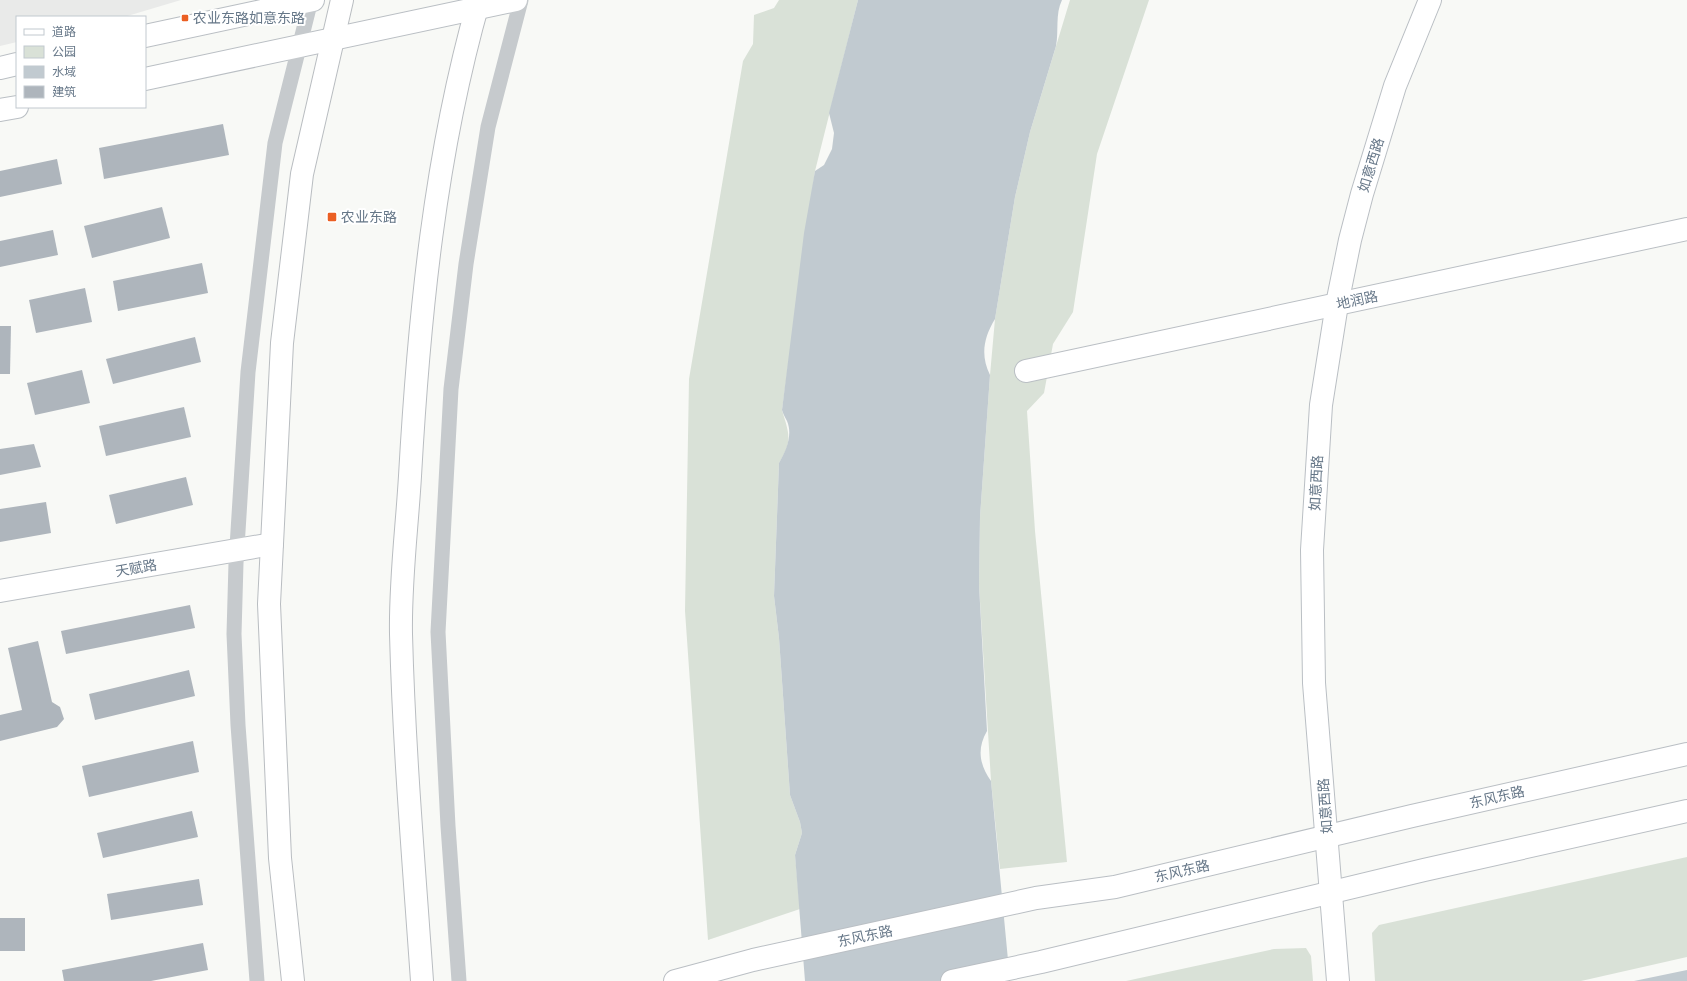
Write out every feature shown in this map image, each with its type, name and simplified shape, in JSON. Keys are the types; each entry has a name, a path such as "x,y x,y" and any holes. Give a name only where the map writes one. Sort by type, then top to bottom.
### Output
{"main road":[{"path":"146,36 312,0"},
{"path":"292,981 280,858 269,604 282,343 302,174 342,0"},
{"path":"146,79 332,39 478,4 516,0"},
{"name":"如意西路","path":"1324,981 1324,894 1320,838 1314,683 1312,550 1321,405 1330,306 1337,237 1349,190 1382,82 1415,0"},
{"name":"如意西路","path":"1330,306 1395,86 1430,0"},
{"path":"422,981 401,632 403,571 414,386 427,264 451,122 478,4"},
{"path":"0,68 16,64"},
{"path":"0,110 16,107"},
{"name":"地润路","path":"1026,371 1687,229"},
{"name":"天赋路","path":"0,592 272,544"},
{"name":"东风东路","path":"675,981 753,960 1036,898 1115,887 1320,838 1687,754"},
{"path":"952,981 1041,962 1324,894 1687,810"},
{"name":"如意西路","path":"1324,894 1338,981"}],"street":[{"path":"257,981 237,710 234,634 237,550 248,372 275,143 298,46 312,0"},
{"path":"459,981 448,826 438,632 451,389 466,264 488,126 521,0"}],"shaded area":[{"path":"0,0 181,0 127,16 16,16 16,42 0,46"}],"green space":[{"path":"779,0 858,0 815,171 782,410 788,431 788,442 779,463 774,596 779,638 790,795 800,822 802,833 795,855 800,909 708,940 685,611 689,379 743,61 753,44 754,15 774,8"},
{"path":"1070,0 1149,0 1097,154 1073,312 1053,344 1044,393 1027,411 1035,531 1067,862 1000,869 991,781 979,585 980,517 990,375 995,319 1015,197 1030,132"},
{"path":"1687,857 1687,957 1581,981 1375,981 1372,933 1379,925"},
{"path":"1306,948 1311,956 1313,981 1126,981 1274,949"}],"water":[{"path":"858,0 1062,0 1058,17 1056,46 1030,132 1015,197 995,319 986,339 984,353 990,375 980,517 979,585 987,731 982,744 981,756 984,768 991,781 1010,981 805,981 795,855 802,833 800,822 790,795 779,638 774,596 779,463 788,443 789,437 789,426 782,410 804,233 815,171 824,165 832,149 834,133 829,113"},
{"path":"1687,970 1687,981 1634,981"}],"building":[{"path":"223,124 229,155 104,179 99,148"},
{"path":"57,159 62,184 0,197 0,171"},
{"path":"162,207 170,238 92,258 84,226"},
{"path":"53,230 58,255 0,267 0,241"},
{"path":"202,263 208,293 118,311 113,281"},
{"path":"85,288 92,322 36,333 29,300"},
{"path":"0,326 11,326 10,374 0,374"},
{"path":"195,337 201,362 113,384 106,359"},
{"path":"82,370 90,403 35,415 27,383"},
{"path":"184,407 191,437 106,456 99,426"},
{"path":"34,444 41,467 0,475 0,449"},
{"path":"186,477 193,505 116,524 109,495"},
{"path":"46,502 51,533 0,542 0,509"},
{"path":"190,605 195,628 66,654 61,631"},
{"path":"38,641 52,702 60,707 64,719 57,727 0,741 0,715 22,710 8,648"},
{"path":"189,670 195,696 95,720 89,694"},
{"path":"193,741 199,772 89,797 82,766"},
{"path":"192,811 198,837 103,858 97,833"},
{"path":"199,879 203,905 111,920 107,894"},
{"path":"0,918 25,918 25,951 0,951"},
{"path":"203,943 208,970 151,981 64,981 62,970"}],"place":[{"name":"农业东路如意东路","path":"185,18"},
{"name":"农业东路","path":"332,217"}]}
